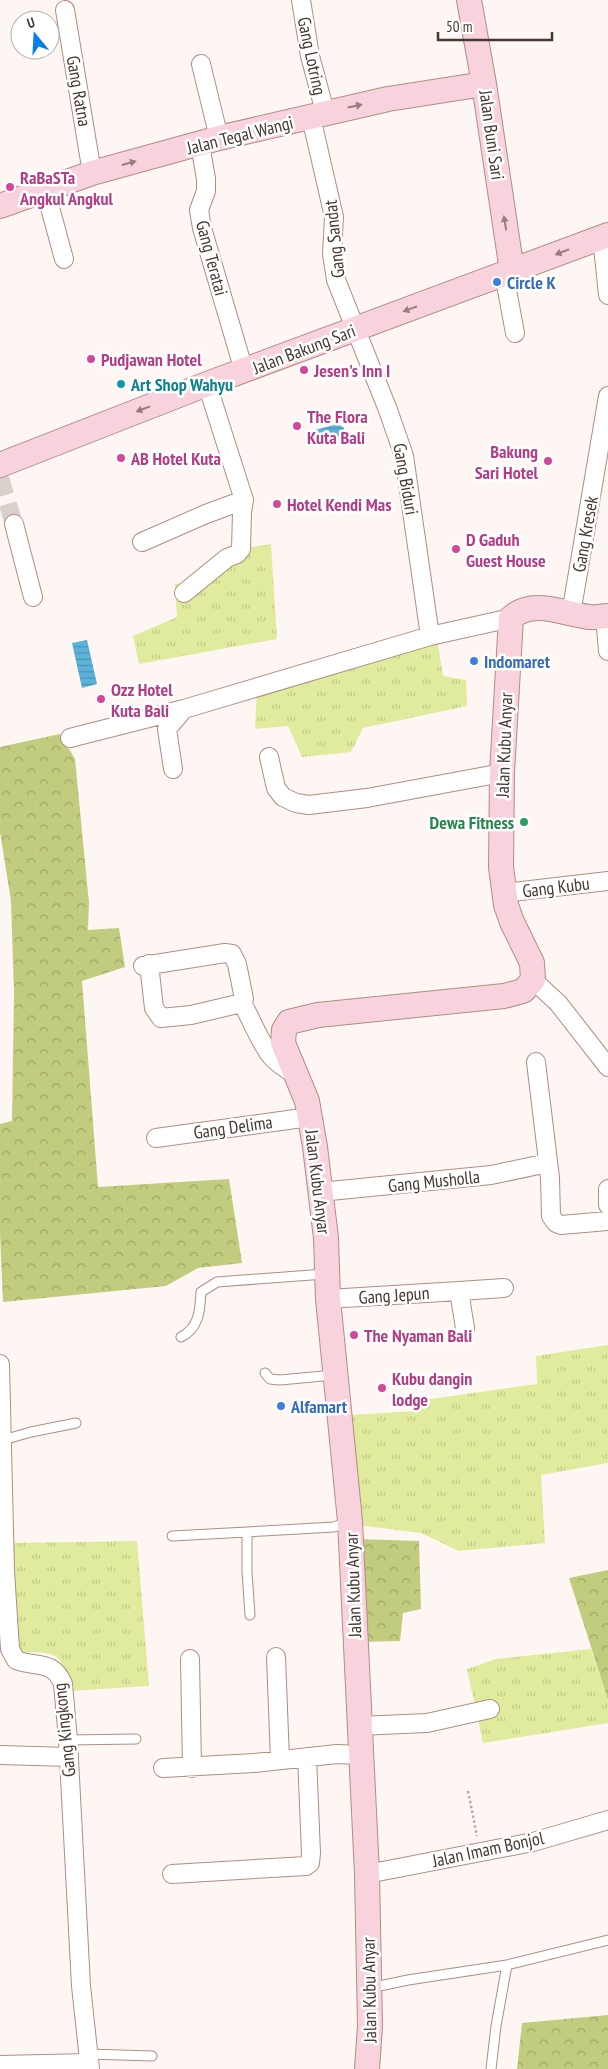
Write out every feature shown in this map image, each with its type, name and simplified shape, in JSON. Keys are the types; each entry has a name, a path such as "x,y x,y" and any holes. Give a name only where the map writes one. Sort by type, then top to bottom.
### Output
{"street":[{"name":"Gang Lotring","path":"301,0 318,115"},
{"name":"Jalan Buni Sari","path":"469,0 484,84 508,272"},
{"name":"Gang Ratna","path":"65,10 92,173"},
{"path":"201,64 210,141"},
{"name":"Jalan Tegal Wangi","path":"0,206 92,173 210,141 388,99 484,84"},
{"name":"Gang Sandat","path":"318,115 334,217 332,254 334,272 342,297 356,329"},
{"name":"Gang Teratai","path":"210,141 206,191 199,210 202,228 244,371"},
{"path":"45,189 64,259"},
{"path":"605,236 608,295"},
{"name":"Jalan Bakung Sari","path":"0,465 207,384 605,236"},
{"path":"508,272 515,333"},
{"name":"Gang Biduri","path":"356,329 404,456 430,636"},
{"path":"184,593 227,558 237,554 241,549 244,500 207,384"},
{"name":"Gang Kresek","path":"571,614 608,396"},
{"path":"142,542 206,514 244,500"},
{"path":"14,524 33,597"},
{"path":"70,738 184,709 430,636 511,618 517,612 533,607 590,617 606,616 608,651"},
{"name":"Jalan Kubu Anyar","path":"367,2069 370,1988 367,1874 350,1520 337,1374 328,1299 328,1273 320,1192 310,1117 306,1101 282,1043 284,1030 289,1022 318,1015 486,999 522,991 533,980 532,963 512,922 504,893 501,834 502,773 511,618"},
{"path":"173,769 167,729 184,709"},
{"path":"269,757 276,788 284,797 296,803 310,805 367,798 502,773"},
{"name":"Gang Kubu","path":"504,893 608,881"},
{"path":"242,1002 191,1015 161,1018 154,1008 146,965 225,953 232,954 237,964 244,999 242,1002 264,1046 272,1057 296,1076"},
{"path":"533,980 558,1003 608,1067"},
{"path":"536,1062 548,1163 551,1216 556,1223 575,1225 608,1221"},
{"name":"Gang Delima","path":"156,1138 310,1117"},
{"name":"Gang Musholla","path":"320,1192 491,1175 548,1163"},
{"path":"608,1189 608,1205"},
{"name":"Gang Jepun","path":"328,1299 504,1288"},
{"path":"459,1291 465,1328"},
{"name":"Gang Kingkong","path":"0,1364 5,1571 10,1649 16,1660 47,1666 59,1675 63,1684 80,1968 89,2062"},
{"path":"276,1657 280,1760"},
{"path":"190,1659 192,1768"},
{"path":"359,1726 427,1723 490,1709"},
{"path":"0,1755 68,1749"},
{"path":"163,1768 192,1768 337,1754 361,1755"},
{"path":"172,1874 297,1868 310,1863 311,1837 307,1757"},
{"name":"Jalan Imam Bonjol","path":"367,1874 533,1842 608,1820"},
{"path":"0,2065 89,2062"}],"lane":[{"path":"181,1337 190,1332 197,1323 201,1306 201,1292 217,1282 328,1273"},
{"path":"265,1373 270,1379 280,1380 337,1374"},
{"path":"3,1440 30,1432 76,1423"},
{"path":"172,1536 334,1527 350,1520"},
{"path":"247,1532 250,1615"},
{"path":"68,1749 136,1739"},
{"path":"370,1988 408,1980 506,1965 608,1940"},
{"path":"491,2069 506,1965"},
{"path":"89,2062 152,2056"}],"path":[{"path":"468,1791 480,1853"}],"green space":[{"path":"271,544 277,639 139,664 133,636 177,617 175,584 210,579 226,551"},
{"path":"437,639 443,676 466,680 467,706 363,728 351,752 302,757 288,726 255,729 257,691"},
{"path":"60,734 75,759 89,903 88,930 119,928 125,967 82,981 98,1187 229,1179 242,1263 198,1268 166,1286 3,1302 0,1233 0,1124 12,1121 14,993 11,901 0,832 0,747"},
{"path":"608,1345 608,1463 541,1475 545,1543 459,1551 421,1533 358,1525 349,1415 417,1411 417,1401 537,1384 536,1356"},
{"path":"357,1539 419,1541 421,1609 403,1613 400,1641 360,1642"},
{"path":"137,1541 149,1686 71,1691 64,1668 56,1656 42,1653 18,1652 11,1543"},
{"path":"608,1570 608,1700 569,1578"},
{"path":"591,1649 608,1700 608,1723 483,1743 467,1669 496,1659"},
{"path":"608,2015 608,2069 517,2069 522,2023"}],"water":[{"path":"338,424 344,428 344,434 341,437 318,443 312,441 311,435 315,430"},
{"path":"87,640 97,684 82,688 72,643"}],"tunnel":[{"path":"0,478 14,524"}],"place":[{"name":"RaBaSTa Angkul Angkul","path":"10,187"},
{"name":"Circle K","path":"497,282"},
{"name":"Pudjawan Hotel","path":"91,359"},
{"name":"Jesen's Inn I","path":"304,370"},
{"name":"Art Shop Wahyu","path":"121,384"},
{"name":"The Flora Kuta Bali","path":"297,426"},
{"name":"AB Hotel Kuta","path":"121,458"},
{"name":"Bakung Sari Hotel","path":"548,461"},
{"name":"Hotel Kendi Mas","path":"277,504"},
{"name":"D Gaduh Guest House","path":"456,549"},
{"name":"Indomaret","path":"474,661"},
{"name":"Ozz Hotel Kuta Bali","path":"101,699"},
{"name":"Dewa Fitness","path":"524,822"},
{"name":"The Nyaman Bali","path":"354,1335"},
{"name":"Kubu dangin lodge","path":"382,1388"},
{"name":"Alfamart","path":"281,1406"}]}
